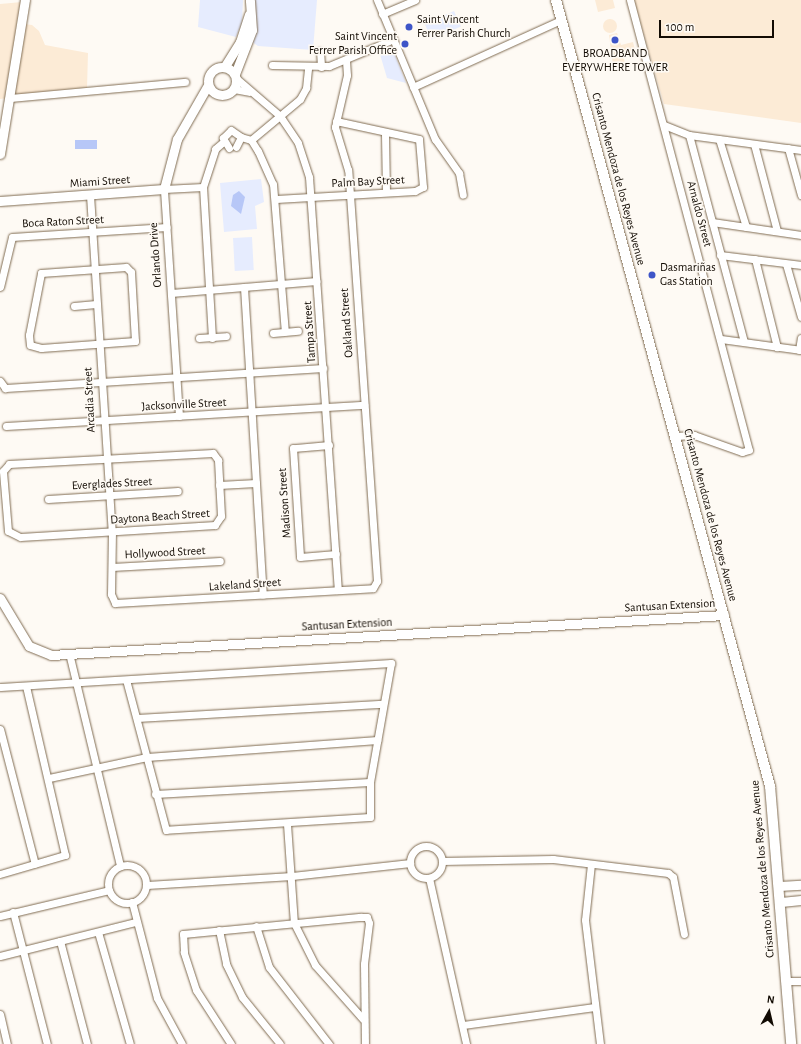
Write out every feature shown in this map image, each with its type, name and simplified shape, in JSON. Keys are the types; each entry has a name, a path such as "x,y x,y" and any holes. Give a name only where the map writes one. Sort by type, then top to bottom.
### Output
{"main road":[{"name":"Crisanto Mendoza de los Reyes Avenue","path":"556,0 770,786 781,902 791,1044"}],"street":[{"path":"0,154 11,98 25,0"},
{"path":"249,14 252,30 236,77 234,89 223,95 215,93 208,85 211,71 225,66 240,42 249,14 250,0"},
{"path":"377,0 435,139 458,173 463,195"},
{"path":"382,14 415,0"},
{"name":"Arnaldo Street","path":"630,0 721,339 749,450 742,452 694,435 675,436"},
{"path":"413,87 562,20"},
{"path":"272,65 308,68 321,67 346,61 389,41"},
{"path":"320,51 321,67"},
{"name":"Oakland Street","path":"346,61 347,75 336,121 348,170 375,587"},
{"path":"225,66 236,77"},
{"path":"250,140 304,94 308,68"},
{"name":"Tampa Street","path":"236,77 252,93 280,116 305,161 312,196 338,590"},
{"path":"11,98 185,82"},
{"name":"Orlando Drive","path":"179,416 164,189 177,139 202,101 208,85"},
{"name":"Tampa Street","path":"234,89 252,93"},
{"name":"Orlando Drive","path":"202,101 215,93"},
{"name":"Palm Bay Street","path":"276,199 349,193 415,191 424,184 421,141 385,134 336,121"},
{"path":"664,125 689,135 801,150"},
{"path":"224,142 224,134 229,130 236,130 241,137 250,140 270,173 276,199 285,332"},
{"path":"385,134 386,191"},
{"path":"689,135 744,342"},
{"path":"224,142 233,148 241,137"},
{"path":"719,139 746,227"},
{"path":"212,338 203,186 215,149 224,142"},
{"path":"754,144 777,231"},
{"path":"788,148 801,196"},
{"name":"Miami Street","path":"0,202 203,186"},
{"name":"Arcadia Street","path":"90,195 100,382 112,531 111,594 115,603"},
{"path":"712,222 801,235"},
{"name":"Boca Raton Street","path":"0,287 12,237 167,227"},
{"path":"720,255 801,266"},
{"path":"755,259 777,346"},
{"path":"786,264 801,317"},
{"path":"130,268 136,338 132,343 41,348 30,345 28,340 41,273 94,269 130,268"},
{"path":"171,293 317,281"},
{"path":"244,287 263,594"},
{"path":"74,306 96,304"},
{"path":"273,333 298,331"},
{"path":"199,338 226,336"},
{"path":"721,339 800,350 801,338"},
{"path":"0,381 5,388 323,368"},
{"name":"Jacksonville Street","path":"6,426 364,405"},
{"name":"Madison Street","path":"328,445 293,448 300,557 336,554"},
{"name":"Daytona Beach Street","path":"213,453 218,460 219,485 219,524 20,537 10,534 7,527 5,466 105,458 213,453"},
{"path":"219,485 256,483"},
{"name":"Everglades Street","path":"48,498 178,491"},
{"name":"Hollywood Street","path":"112,567 220,561"},
{"name":"Lakeland Street","path":"115,603 375,587"},
{"name":"Santusan Extension","path":"0,598 29,646 39,653 69,653 724,615"},
{"path":"69,653 74,681 120,866"},
{"path":"0,687 74,681 126,680 386,661 392,668 370,782 370,817 287,824 166,830 155,794 147,757 126,680"},
{"path":"0,874 65,855 49,778 26,686"},
{"path":"137,718 384,704"},
{"path":"0,729 35,864"},
{"path":"49,778 97,769 147,757 377,740"},
{"path":"155,794 370,782"},
{"path":"287,824 292,876 294,923 315,965 363,1019"},
{"path":"425,846 435,848 442,861 437,874 429,878 418,876 410,863 412,854 425,846"},
{"path":"442,861 537,858 668,873 673,877 684,934"},
{"path":"147,885 292,876 410,863"},
{"path":"591,864 585,920 600,1044"},
{"path":"120,866 138,867 147,885 143,895 132,902 117,900 109,890 110,874 120,866"},
{"path":"429,878 463,1025 466,1044"},
{"path":"779,886 801,885"},
{"path":"0,916 109,890"},
{"path":"781,902 801,900"},
{"path":"132,902 134,922 157,998 182,1044"},
{"path":"14,912 47,1044"},
{"path":"231,1044 202,1002 182,940 188,932 367,917 363,1019 365,1044"},
{"path":"0,956 134,922"},
{"path":"256,926 269,967 329,1044"},
{"path":"218,930 226,964 242,997 280,1044"},
{"path":"98,932 130,1044"},
{"path":"60,941 86,1044"},
{"path":"786,981 801,981"},
{"path":"463,1025 595,1008"},
{"path":"0,1014 7,1044"}],"shaded area":[{"path":"200,0 243,0 242,23 236,37 198,27"},
{"path":"255,0 317,0 313,50 258,46 252,42"},
{"path":"595,0 613,0 615,8 598,12"},
{"path":"634,0 801,0 801,123 664,104"},
{"path":"22,2 17,23 32,25 39,31 45,45 88,53 87,88 0,99 0,4"},
{"path":"454,11 461,27 432,40 425,24"},
{"path":"607,19 613,19 617,23 617,29 613,33 607,33 603,29 603,23"},
{"path":"617,33 621,45 633,42 635,50 623,54 625,63 613,66 609,35"},
{"path":"391,45 406,83 387,78 379,51"},
{"path":"261,179 264,202 255,206 257,229 224,232 220,183"},
{"path":"252,237 254,270 235,271 233,238"}],"water":[{"path":"75,140 97,140 97,149 75,149"},
{"path":"239,191 245,197 241,214 231,206 233,195"}],"place":[{"name":"Saint Vincent Ferrer Parish Church","path":"409,27"},
{"name":"BROADBAND EVERYWHERE TOWER","path":"615,40"},
{"name":"Saint Vincent Ferrer Parish Office","path":"405,44"},
{"name":"Dasmariñas Gas Station","path":"652,275"}]}
